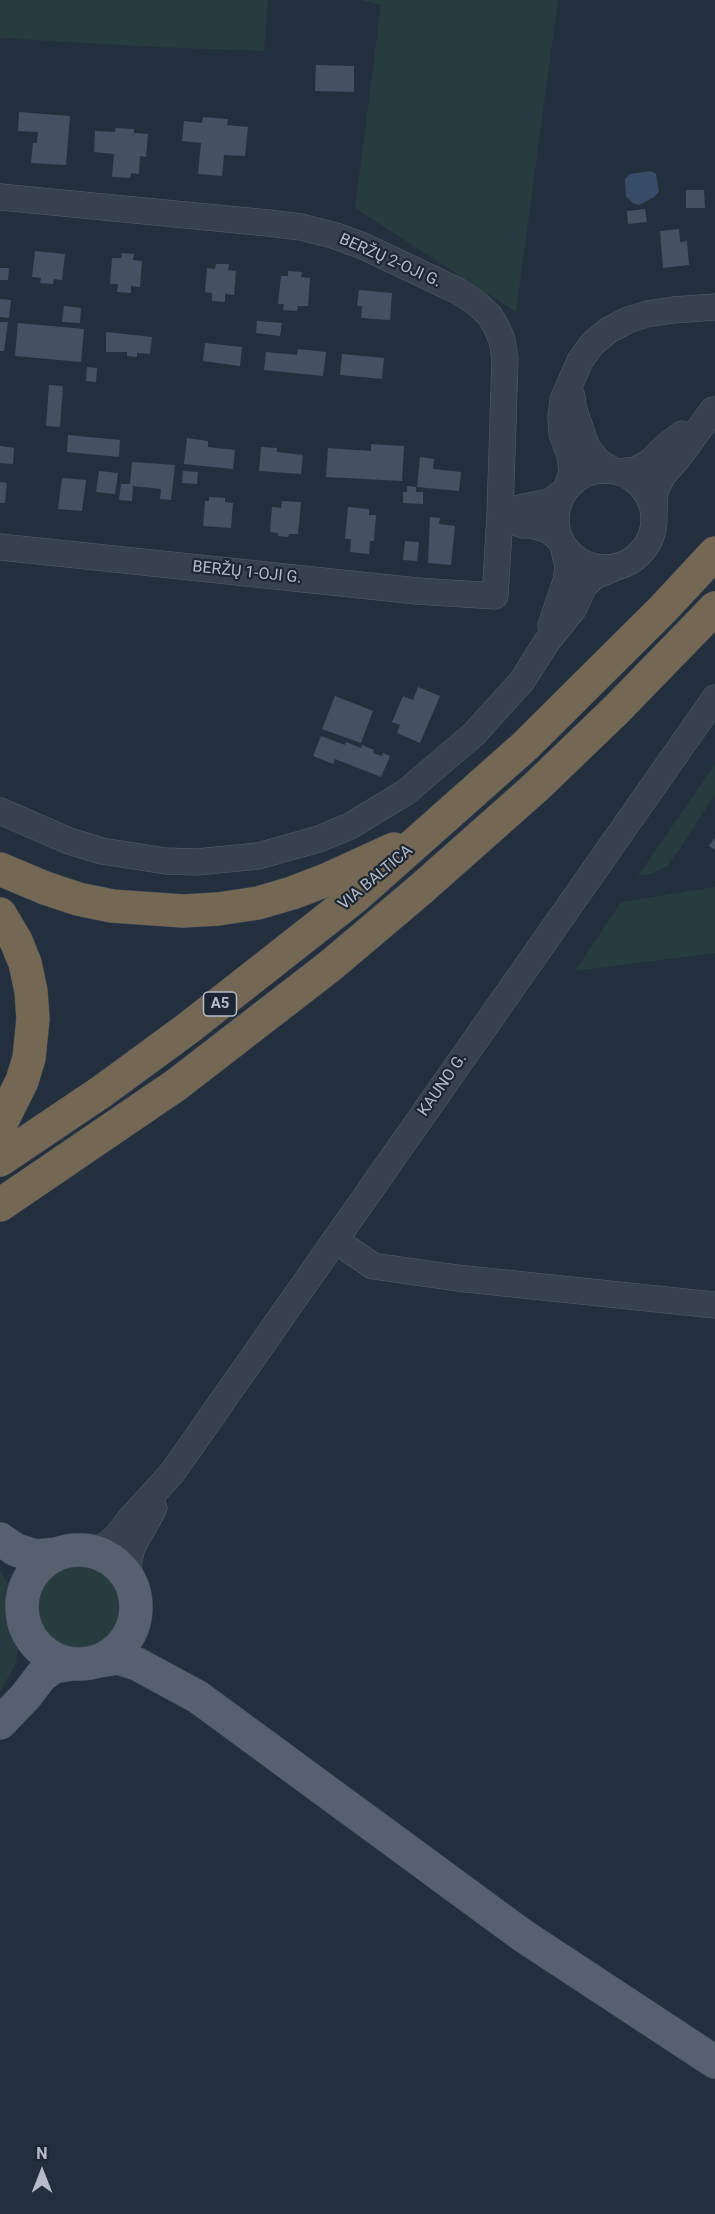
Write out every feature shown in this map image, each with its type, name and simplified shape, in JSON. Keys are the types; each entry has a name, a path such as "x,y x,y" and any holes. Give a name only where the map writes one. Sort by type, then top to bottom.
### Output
{"highway":[{"name":"VIA BALTICA","path":"0,1160 100,1092 196,1022 327,919 428,833 577,696 715,553"},
{"name":"A5","path":"0,1205 176,1085 330,966 421,889 544,779 715,608"},
{"path":"0,869 78,899 112,906 171,911 218,909 258,903 292,893 326,880 428,833"},
{"path":"0,914 16,941 25,963 31,991 33,1019 29,1058 22,1081 0,1125"},
{"path":"0,1224 74,1170 137,1112"}],"main road":[{"path":"0,1539 16,1550 36,1556 71,1552 98,1554 111,1560 123,1570 131,1583 136,1599 131,1631 123,1644 112,1654 86,1663 53,1658 37,1647 24,1616 26,1587 33,1573 45,1562 71,1552"},
{"path":"0,1560 10,1567 18,1581 28,1651 23,1669 12,1686 0,1713"},
{"path":"135,1616 138,1634 145,1645 159,1656 198,1697"},
{"path":"0,1724 26,1696 40,1676 54,1667 118,1658 137,1664 198,1697 477,1902 587,1979 715,2062"}],"street":[{"name":"BERŽŲ 2-OJI G.","path":"0,197 301,227 363,246 458,291 475,302 490,316 502,340 505,359 495,596"},
{"path":"546,643 566,581 568,566 556,528 555,515 572,472 570,455 562,434 563,400 580,361 592,344 609,330 628,320 647,314 715,307"},
{"path":"571,380 573,407 587,448 599,462 632,478 642,486 650,498 654,511"},
{"path":"500,515 523,507 550,502 577,478 589,472 636,470 650,462 666,446 714,409"},
{"path":"0,812 69,841 102,851 137,858 186,862 226,861 289,849 350,826 406,792 474,734 522,681 546,643 574,608 584,586 595,576 627,564 640,555 649,542 654,527 655,491 663,475 714,409"},
{"path":"500,515 523,525 549,530 572,556 584,564 598,568 612,568"},
{"name":"BERŽŲ 1-OJI G.","path":"0,547 417,591 495,596"},
{"name":"KAUNO G.","path":"71,1552 104,1547 117,1537 130,1519 172,1473 715,698"},
{"path":"335,1240 373,1266 457,1278 715,1305"},
{"name":"KAUNO G.","path":"131,1583 128,1565 132,1547 144,1529 172,1473"}],"green space":[{"path":"0,0 268,0 264,51 0,38"},
{"path":"360,0 558,0 516,312 355,208 381,5"},
{"path":"715,764 715,794 681,847 667,866 651,874 638,876"},
{"path":"715,887 715,953 575,971 621,902"},
{"path":"79,1560 97,1563 112,1574 123,1589 126,1607 123,1625 112,1640 97,1651 79,1654 61,1651 46,1640 35,1625 32,1607 35,1589 46,1574 61,1563"},
{"path":"0,1570 12,1592 12,1615 18,1648 16,1663 0,1692"}],"water":[{"path":"651,171 656,174 659,192 639,205 633,203 626,196 625,179 630,174"}],"building":[{"path":"316,65 354,66 354,92 315,91"},
{"path":"19,112 70,116 66,165 31,163 33,143 37,143 38,132 18,131"},
{"path":"203,117 228,119 227,125 248,127 245,156 224,155 222,176 198,174 201,143 182,141 184,121 202,123"},
{"path":"116,128 134,129 134,133 148,134 146,157 140,156 139,174 131,173 130,178 112,177 114,154 94,152 95,131 115,132"},
{"path":"686,190 704,190 705,208 686,208"},
{"path":"645,209 647,222 628,224 627,211"},
{"path":"679,229 680,242 687,241 689,265 663,268 660,231"},
{"path":"35,251 65,254 62,280 54,279 53,284 40,283 41,278 32,277"},
{"path":"122,253 134,254 133,260 142,261 140,287 131,286 131,293 117,292 118,284 110,284 112,258 121,258"},
{"path":"216,264 229,264 228,270 236,271 234,295 225,294 225,302 212,301 212,293 205,292 207,268 215,269"},
{"path":"0,268 9,268 8,280 0,280"},
{"path":"288,271 302,272 301,277 310,278 308,306 298,306 297,311 283,310 284,304 278,304 281,276 288,276"},
{"path":"359,290 392,293 390,320 361,318 362,306 357,306"},
{"path":"0,299 11,300 9,318 0,317"},
{"path":"64,306 81,308 80,323 62,322"},
{"path":"257,321 282,323 280,336 256,333"},
{"path":"0,322 8,322 4,351 0,351"},
{"path":"18,323 84,329 81,362 15,356"},
{"path":"106,332 152,337 150,354 137,353 137,357 127,356 127,352 106,352"},
{"path":"205,343 242,347 240,366 203,361"},
{"path":"298,349 326,352 323,376 264,370 266,352 297,355"},
{"path":"342,354 384,358 382,379 340,375"},
{"path":"87,367 97,368 96,382 86,381"},
{"path":"49,385 63,386 60,427 46,426"},
{"path":"68,435 120,440 119,457 67,452"},
{"path":"187,438 208,441 208,447 235,450 233,469 184,464"},
{"path":"371,444 404,446 402,481 326,477 328,448 371,451"},
{"path":"0,446 14,448 13,464 0,463"},
{"path":"261,447 277,448 277,452 303,455 301,474 259,471"},
{"path":"420,457 434,459 433,469 461,472 459,491 417,487"},
{"path":"132,462 175,465 171,500 160,499 161,489 133,486 132,501 119,500 121,484 130,484"},
{"path":"99,471 118,473 115,494 96,492"},
{"path":"183,471 198,472 197,484 182,483"},
{"path":"62,478 86,480 82,511 58,509"},
{"path":"0,482 7,483 5,503 0,503"},
{"path":"407,486 416,487 416,492 423,492 423,504 403,503 403,492 407,492"},
{"path":"209,497 225,498 225,502 233,503 231,528 203,526 205,501 209,501"},
{"path":"282,501 301,502 298,534 289,534 288,537 270,532 272,507 281,508"},
{"path":"348,507 369,509 369,515 376,515 374,541 370,541 369,554 350,552 351,539 345,539"},
{"path":"430,517 440,518 439,524 455,526 451,565 428,563"},
{"path":"405,541 419,542 417,561 403,560"},
{"path":"418,687 440,696 420,743 397,733 400,725 392,722 403,696 413,700"},
{"path":"335,696 373,711 361,743 322,729"},
{"path":"321,736 345,745 346,742 361,748 362,745 374,750 373,753 390,756 381,777 335,759 333,764 313,756"},
{"path":"715,838 715,850 709,846"}]}
